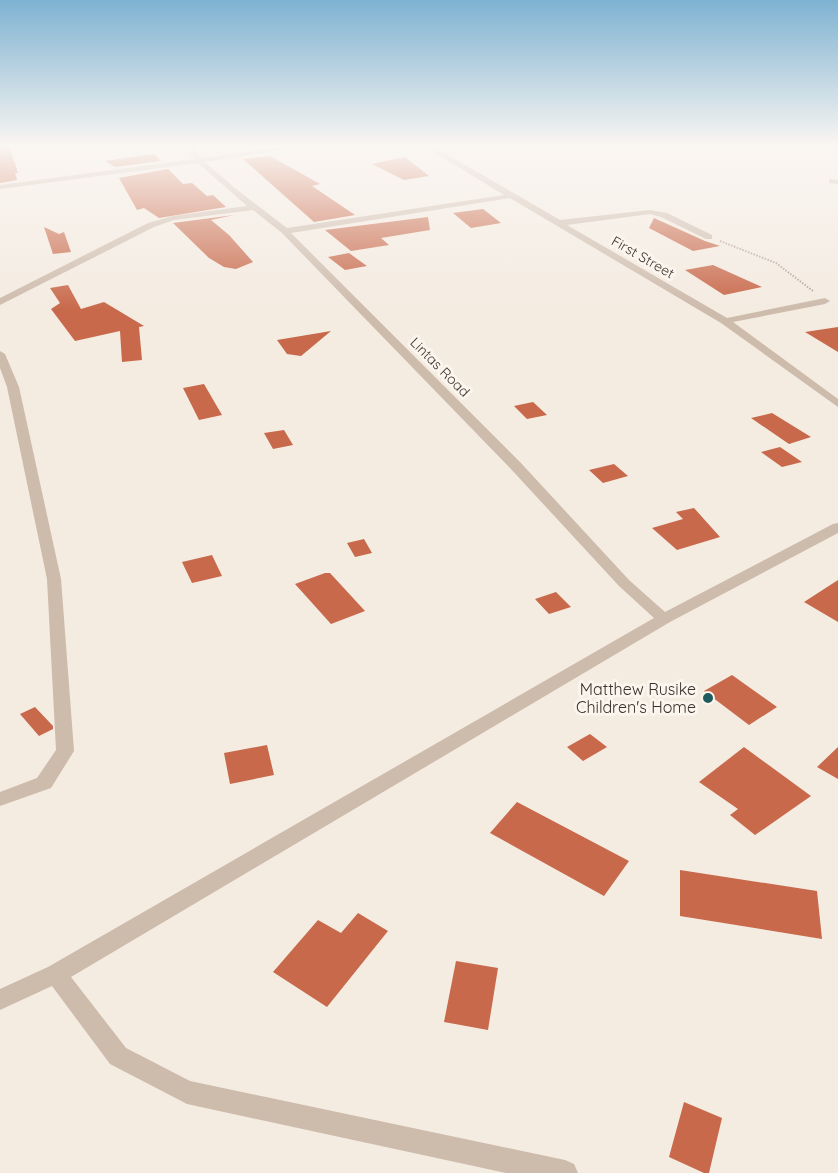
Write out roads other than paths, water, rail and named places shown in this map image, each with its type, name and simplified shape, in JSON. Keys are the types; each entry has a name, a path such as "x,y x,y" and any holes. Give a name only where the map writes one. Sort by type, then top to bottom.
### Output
{"street":[{"name":"Lintas Road","path":"244,200 285,231 515,465 624,583 664,619"},
{"path":"285,231 480,200"},
{"name":"First Street","path":"518,200 725,321 838,404"},
{"path":"0,302 151,225 173,218 253,208"},
{"path":"558,223 650,212 664,215 709,237"},
{"path":"725,321 825,301"},
{"path":"0,354 13,387 54,579 65,751 44,783 0,799"},
{"path":"0,1000 56,974 664,619 838,527"},
{"path":"56,974 64,988 118,1056 187,1092 566,1173"}],"place":[{"name":"Matthew Rusike Children's Home","path":"708,698"}]}
